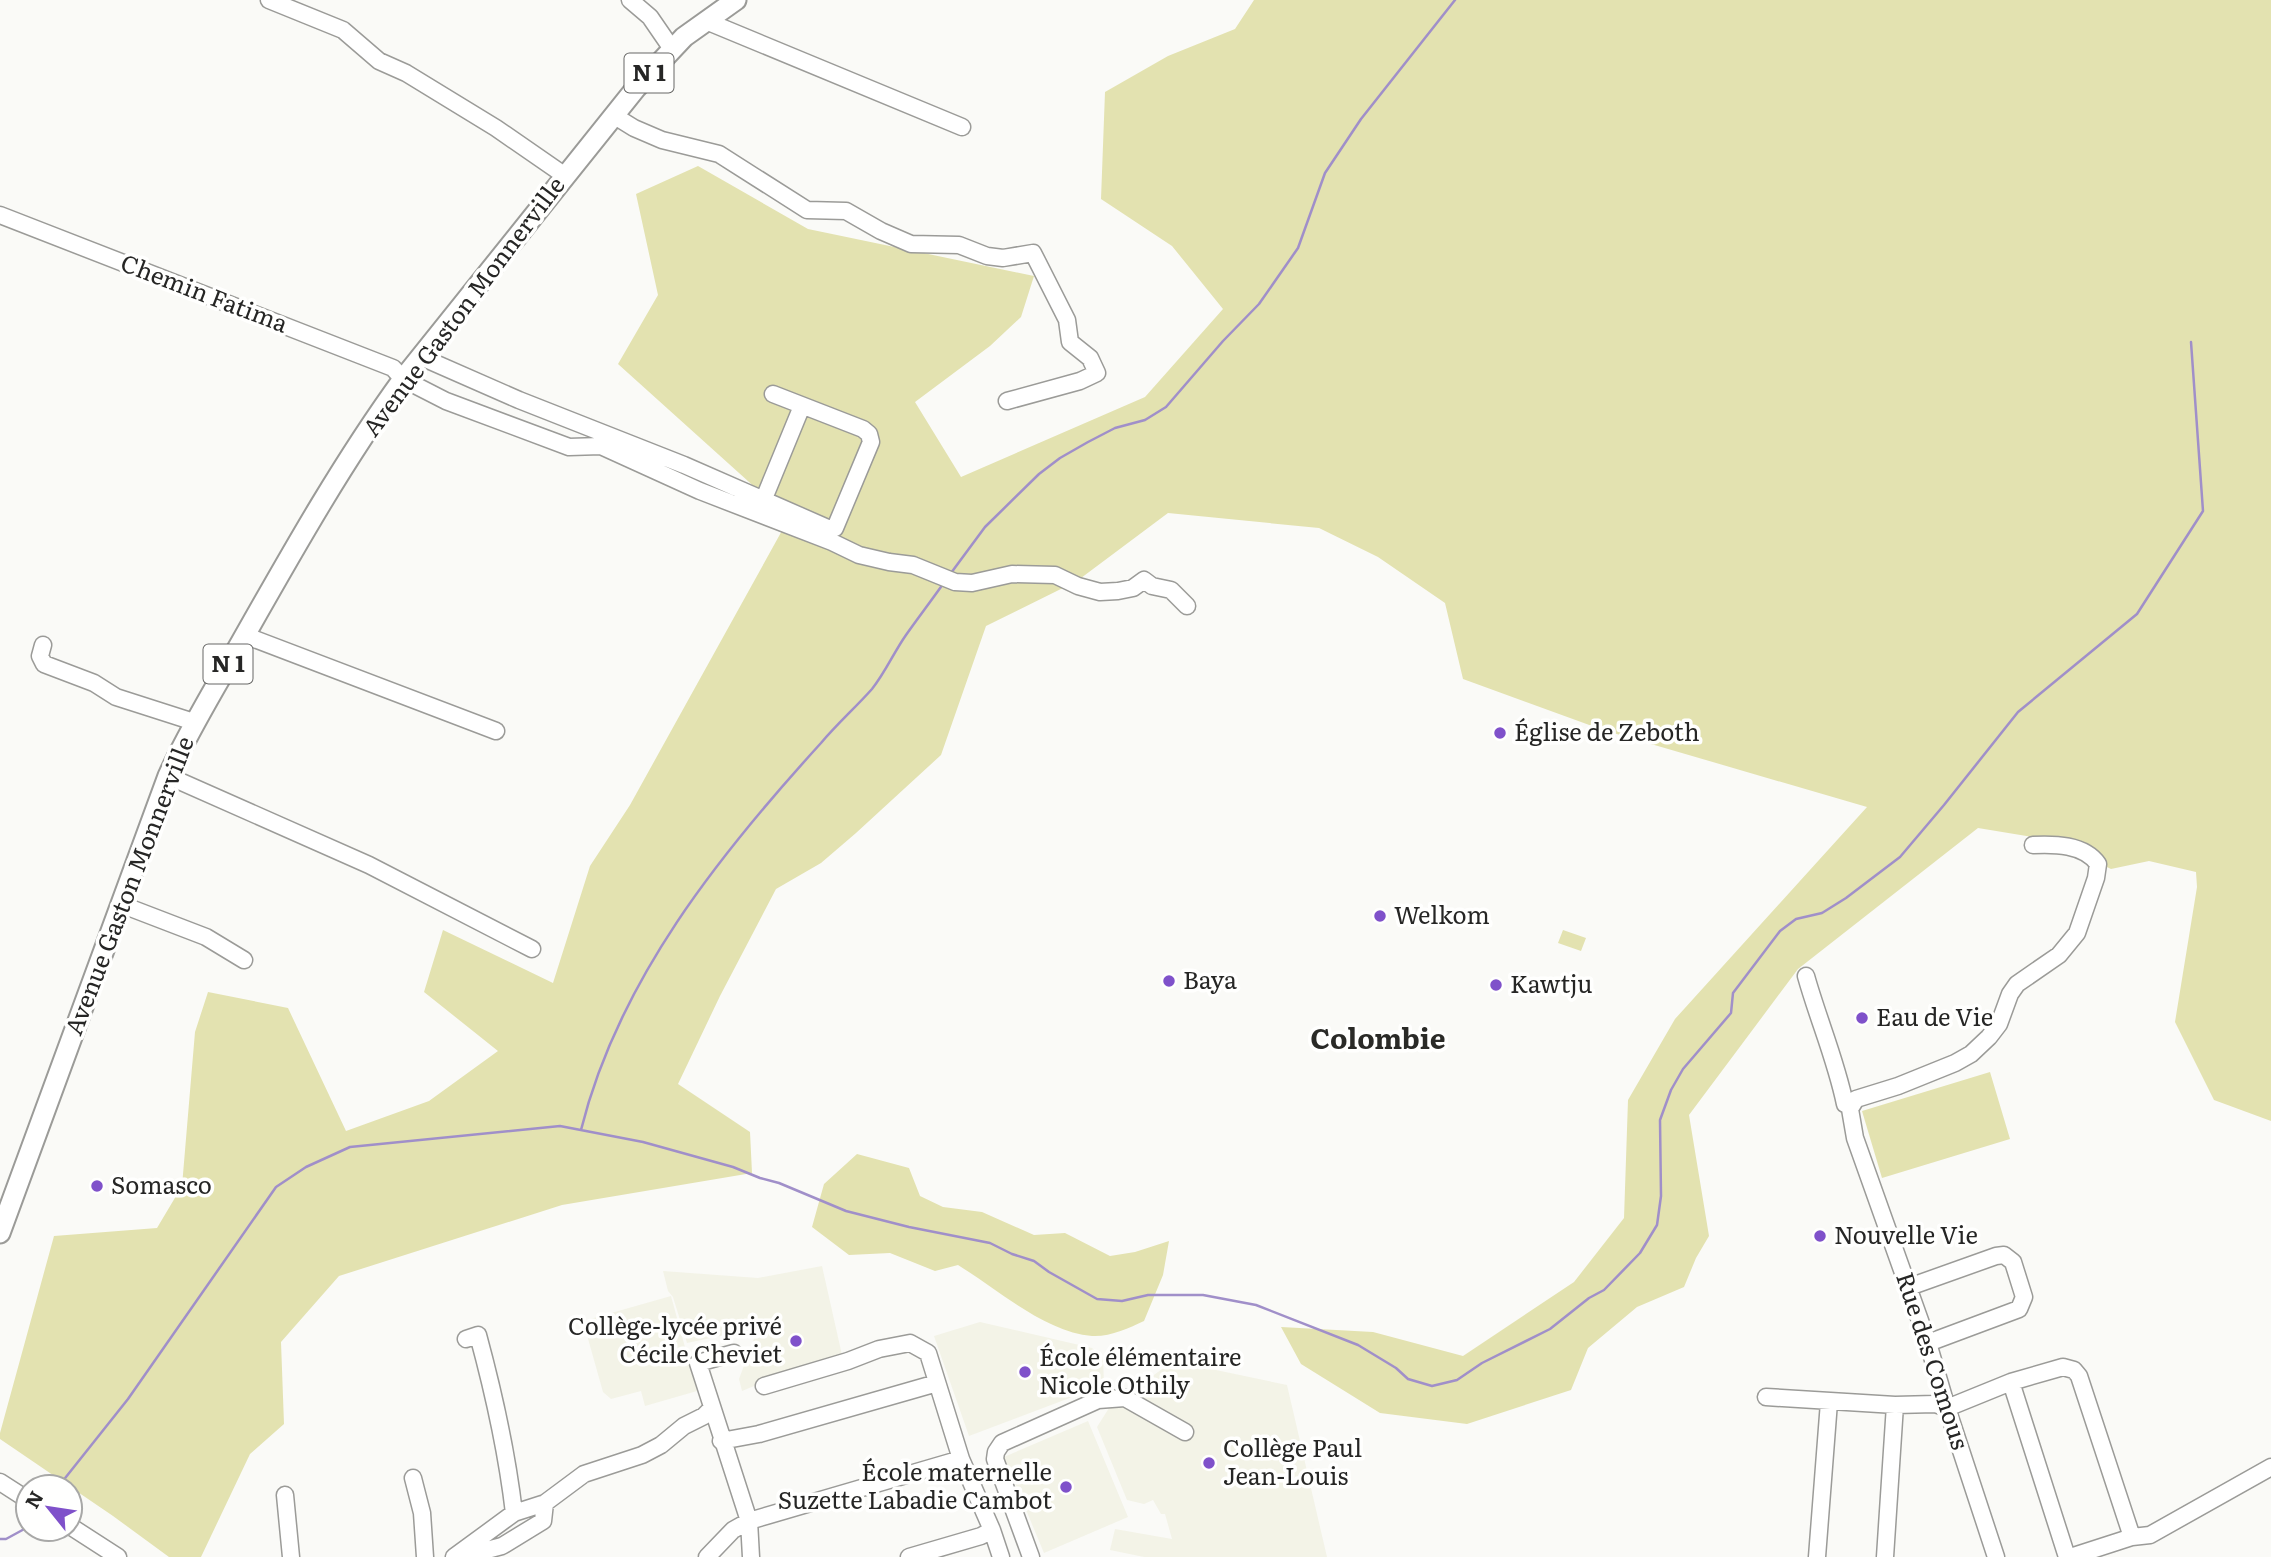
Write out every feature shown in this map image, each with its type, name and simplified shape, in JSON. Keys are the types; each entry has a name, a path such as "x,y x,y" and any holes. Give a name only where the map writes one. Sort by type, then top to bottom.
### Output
{"main road":[{"name":"Avenue Gaston Monnerville","path":"0,1233 169,776 194,722 244,635 370,425 403,379 613,115 672,50 729,2"}],"street":[{"path":"269,0 343,30 379,61 406,74 496,128 565,176"},
{"path":"630,0 650,17 672,50"},
{"path":"706,21 962,127"},
{"path":"613,115 662,140 719,154 807,210 846,211 911,244 959,244 987,256 1003,258 1032,253 1067,320 1070,342 1090,358 1097,373 1080,382 1007,401"},
{"name":"Chemin Fatima","path":"0,215 393,368 403,379 446,401 569,447 601,446 700,491 859,555 912,565 955,582 972,583 1012,574 1055,575 1078,586 1109,592 1133,587 1144,580 1152,586 1171,590 1187,606"},
{"path":"421,357 519,400 684,465 830,529 835,528 871,442 869,434 863,429 773,394"},
{"path":"763,501 802,406"},
{"path":"244,635 496,731"},
{"path":"43,645 40,656 44,664 94,683 116,697 194,722"},
{"path":"169,776 369,865 532,949"},
{"path":"1851,1105 1861,1096 1898,1086 1971,1054 1999,1024 2010,994 2017,984 2059,955 2070,943 2085,916 2098,864 2092,857 2068,847 2033,845"},
{"path":"120,904 194,932 244,960"},
{"name":"Rue des Comous","path":"1806,976 1838,1073 1845,1104 1851,1105 1854,1138 1928,1343 1996,1557"},
{"path":"1909,1287 1996,1256 2004,1255 2013,1262 2024,1297 2020,1309 1928,1343"},
{"path":"466,1339 478,1335 508,1464 514,1513"},
{"path":"764,1385 848,1362 880,1349 911,1343 928,1353 961,1459 1001,1557"},
{"path":"734,1353 698,1363 722,1441 757,1520 751,1557"},
{"path":"1766,1397 1895,1405 1935,1404 1947,1408 2011,1382 2063,1367 2074,1370 2079,1376 2132,1537"},
{"path":"2011,1382 2069,1557 2093,1554 2132,1537 2150,1535 2271,1467"},
{"path":"722,1441 759,1434 937,1383"},
{"path":"1031,1557 995,1459 1002,1443 1098,1400 1125,1398 1185,1432"},
{"path":"1817,1557 1829,1402"},
{"path":"1885,1557 1895,1405"},
{"path":"454,1557 514,1513 545,1503 580,1476 642,1455 661,1445 712,1408"},
{"path":"707,1557 733,1530 757,1520 961,1459"},
{"path":"413,1478 422,1513 425,1557"},
{"path":"285,1495 291,1557"},
{"path":"461,1557 502,1546 543,1521 545,1503"},
{"path":"909,1557 992,1530"},
{"path":"84,1535 118,1557"}],"shaded area":[{"path":"822,1266 842,1355 810,1363 742,1391 739,1379 758,1328 687,1343 663,1271 758,1278"},
{"path":"671,1296 697,1391 645,1406 641,1391 611,1399 603,1392 583,1321"},
{"name":"École élémentaire Nicole Othily","path":"980,1322 1092,1348 1103,1358 1104,1385 969,1436 934,1336"},
{"name":"Collège Paul Jean-Louis","path":"1173,1361 1287,1385 1327,1557 1144,1557 1110,1550 1115,1529 1172,1539 1165,1514 1161,1514 1153,1500 1144,1504 1127,1500 1097,1427 1109,1408"},
{"name":"École maternelle Suzette Labadie Cambot","path":"1088,1421 1128,1517 1044,1553 1004,1457"}],"green space":[{"path":"1254,0 2271,0 2271,1121 2214,1100 2175,1022 2197,887 2196,872 2149,861 2111,869 2051,840 1978,828 1798,969 1689,1115 1709,1236 1684,1287 1637,1307 1588,1348 1571,1390 1467,1424 1380,1413 1301,1364 1281,1327 1373,1332 1463,1356 1574,1282 1624,1218 1628,1100 1675,1019 1867,807 1603,730 1463,679 1445,603 1378,557 1319,528 1168,513 1077,581 986,626 941,755 821,863 776,889 678,1084 750,1132 752,1173 562,1205 339,1276 281,1342 284,1424 250,1454 201,1557 169,1557 84,1496 84,1473 50,1473 0,1439 54,1236 157,1228 182,1186 195,1032 208,992 288,1008 346,1131 429,1101 498,1051 424,992 443,930 553,983 590,866 630,805 789,518 618,364 658,295 636,194 698,166 808,229 1034,276 1021,317 990,346 915,402 961,477 1145,397 1223,309 1172,246 1101,199 1105,92 1168,56 1235,29"},
{"path":"1563,930 1586,938 1581,951 1558,943"},
{"path":"1990,1072 2010,1139 1882,1178 1862,1111"},
{"path":"857,1154 909,1168 920,1196 943,1207 982,1212 1034,1235 1065,1233 1110,1256 1135,1252 1169,1241 1163,1275 1144,1321 1106,1335 1074,1333 1039,1318 958,1265 935,1271 890,1253 849,1255 812,1227 824,1184"}],"waterway":[{"path":"951,573 985,527 1039,474 1088,442 1115,428 1145,420 1166,407 1259,304 1298,248 1325,173 1361,119 1455,0"},
{"path":"69,1473 128,1399 276,1187 306,1167 350,1147 560,1126 643,1142 733,1167 846,1211 990,1243 1034,1261 1097,1299 1122,1301 1148,1295 1203,1295 1256,1305 1358,1345 1396,1368 1408,1379 1432,1386 1457,1380 1482,1363 1550,1329 1589,1298 1604,1290 1640,1253 1657,1225 1661,1196 1660,1120 1671,1090 1683,1069 1731,1013 1733,993 1780,931 1796,919 1822,913 1900,857 2018,712 2137,614 2203,511 2191,342"},
{"path":"581,1130 598,1075 620,1022 646,972 677,923 746,830 827,736 872,689 943,584"},
{"path":"0,1539 14,1535"}],"place":[{"name":"Église de Zeboth","path":"1500,733"},
{"name":"Welkom","path":"1380,916"},
{"name":"Baya","path":"1169,981"},
{"name":"Kawtju","path":"1496,985"},
{"name":"Eau de Vie","path":"1862,1018"},
{"name":"Somasco","path":"97,1186"},
{"name":"Nouvelle Vie","path":"1820,1236"},
{"name":"Collège-lycée privé Cécile Cheviet","path":"796,1341"},
{"name":"École élémentaire Nicole Othily","path":"1025,1372"},
{"name":"Collège Paul Jean-Louis","path":"1209,1463"},
{"name":"École maternelle Suzette Labadie Cambot","path":"1066,1487"}],"district":[{"name":"Colombie","path":"1378,1039"}]}
